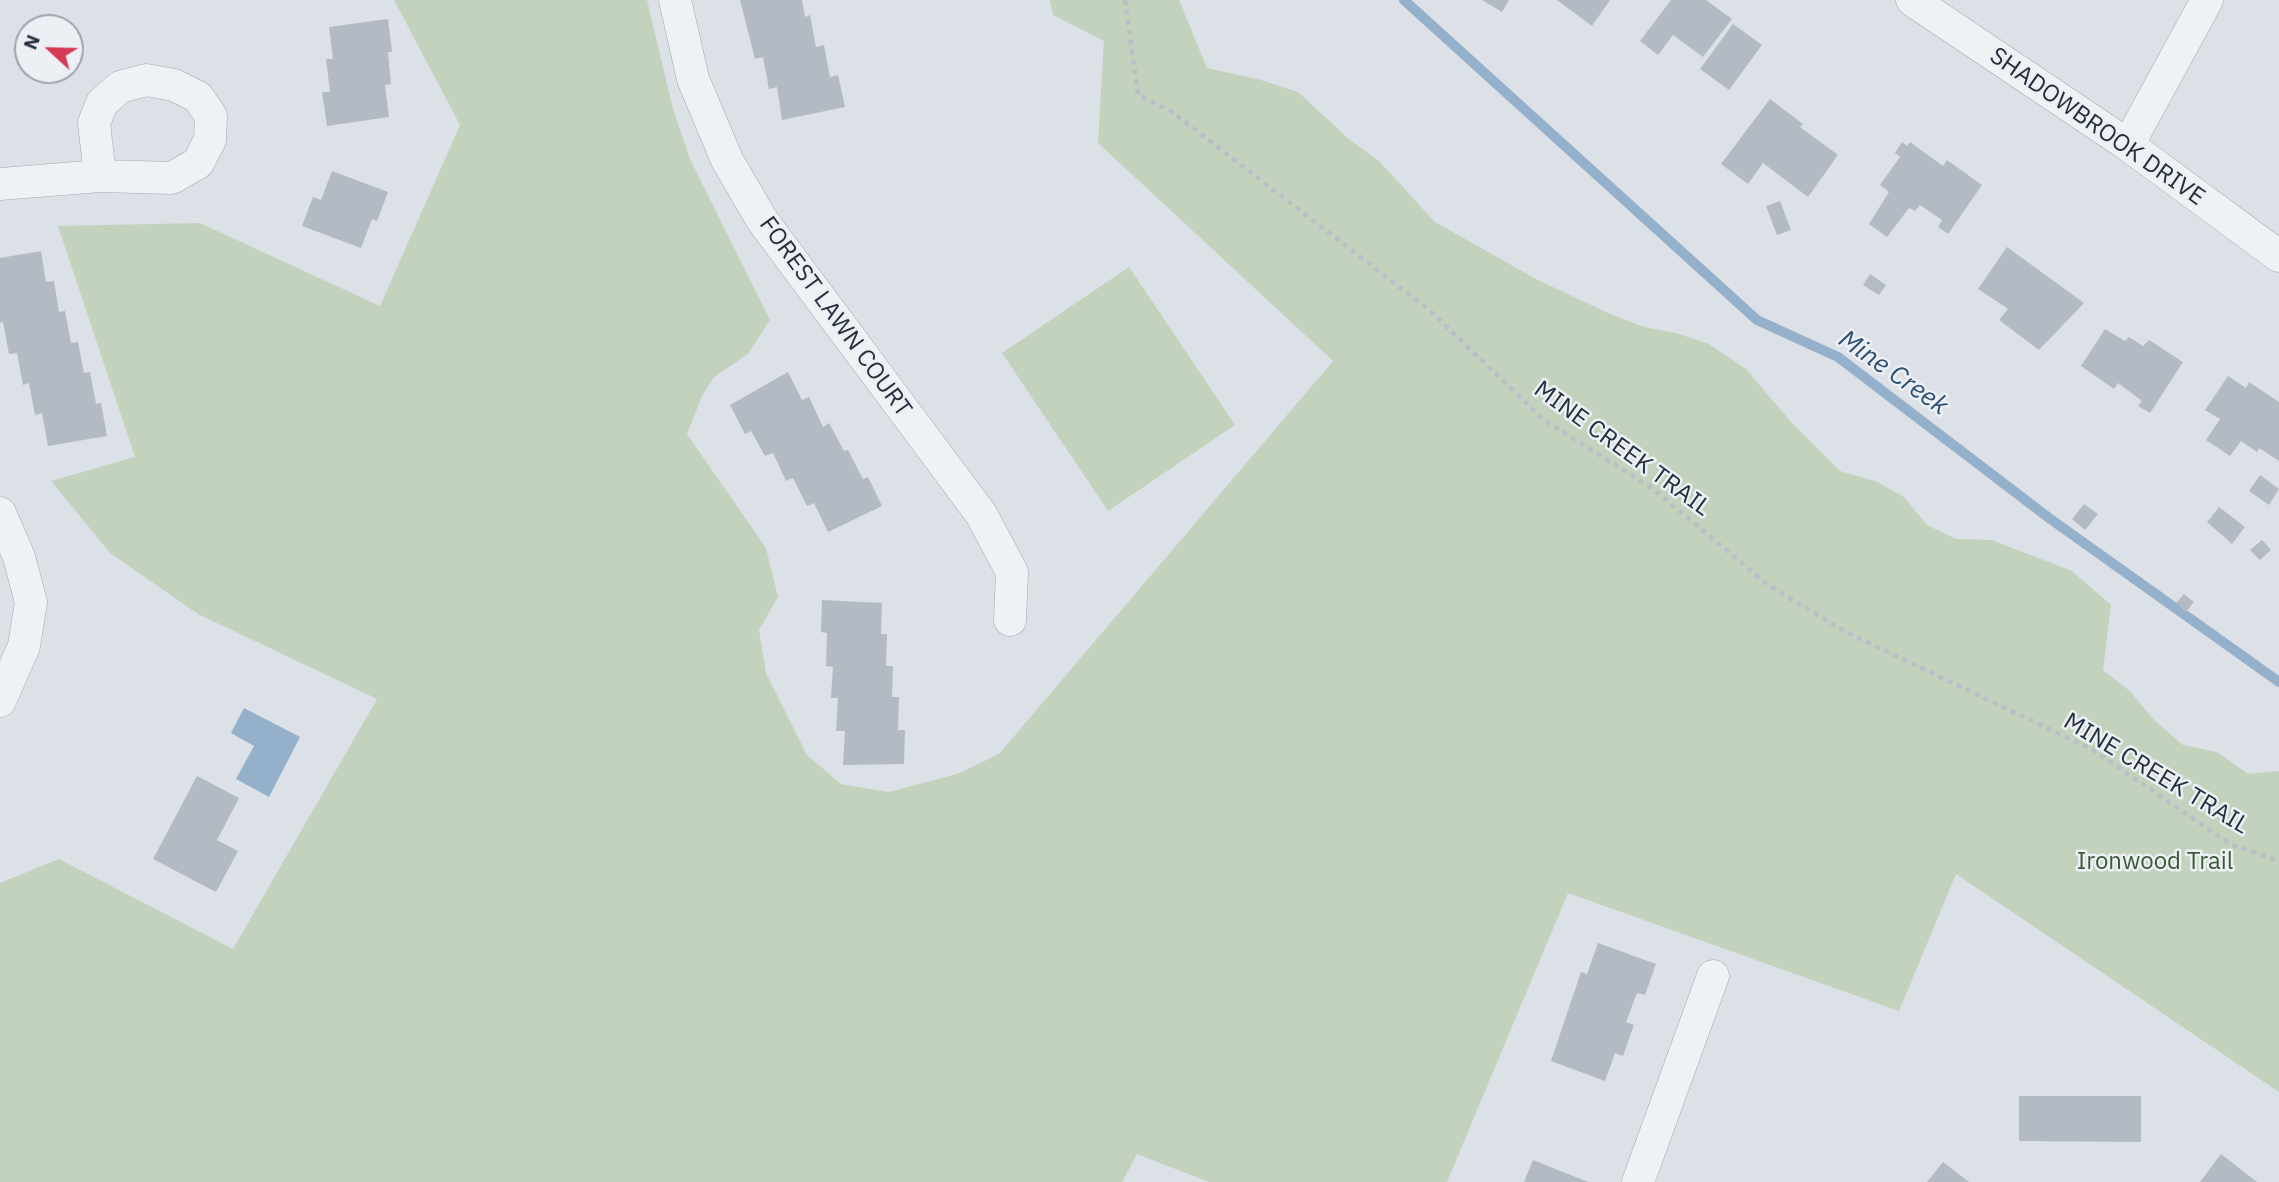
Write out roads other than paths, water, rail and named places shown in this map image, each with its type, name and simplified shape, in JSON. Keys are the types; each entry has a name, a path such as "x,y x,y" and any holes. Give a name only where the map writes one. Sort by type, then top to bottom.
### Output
{"street":[{"name":"FOREST LAWN COURT","path":"676,0 693,79 727,160 762,220 981,514 1012,572 1010,620"},
{"name":"SHADOWBROOK DRIVE","path":"1912,0 2128,145 2279,256"},
{"path":"2128,145 2207,0"},
{"path":"0,184 100,176"},
{"path":"0,513 19,557 31,602 24,646 0,701"},
{"path":"1638,1182 1713,976"}],"water":[{"path":"244,708 300,737 269,797 236,779 254,746 231,733"}],"waterway":[{"name":"Mine Creek","path":"1404,0 1757,320 1838,357 2049,518 2279,682"}],"park label":[{"name":"Ironwood Trail","path":"2155,862"}]}
